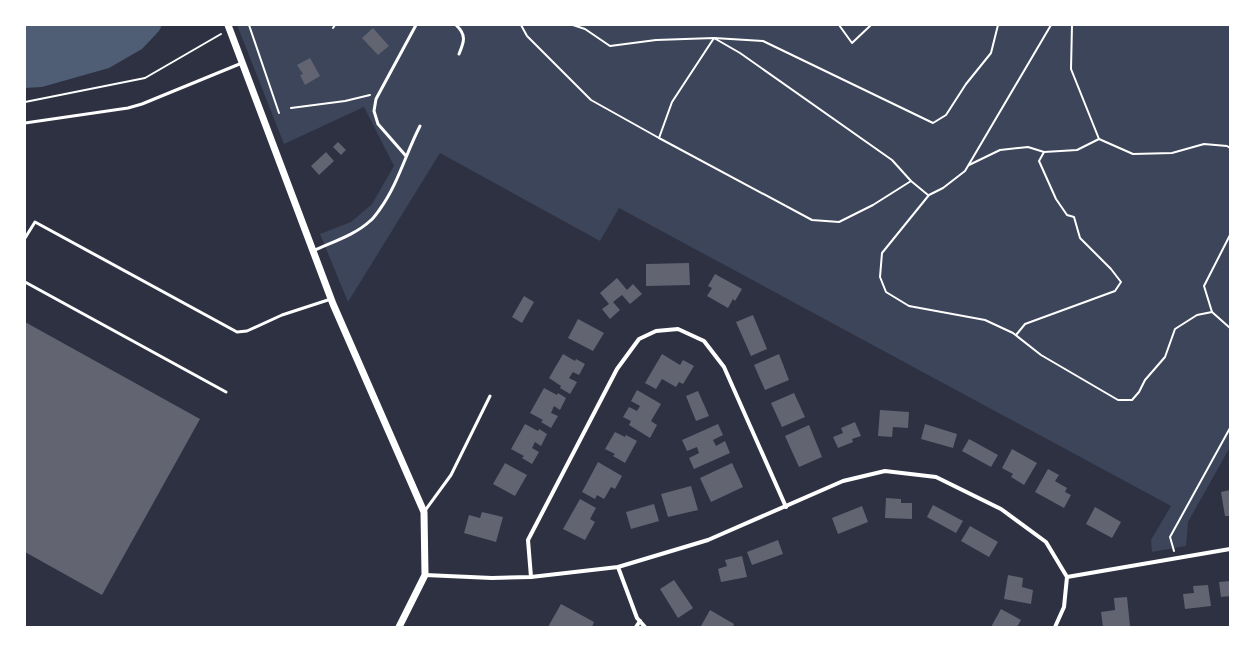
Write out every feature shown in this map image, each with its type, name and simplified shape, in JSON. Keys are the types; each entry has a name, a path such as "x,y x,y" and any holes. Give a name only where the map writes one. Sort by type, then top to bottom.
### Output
{"street":[{"path":"228,27 331,299 424,512 425,575 399,627"},
{"path":"531,577 528,540 617,369 639,339 656,331 678,329 704,342 724,367 786,507"},
{"path":"425,575 492,578 531,577 618,567 708,540 786,507 842,481 886,471 936,476 1001,509 1046,542 1067,577 1064,607 1055,627"},
{"path":"1067,577 1230,549"},
{"path":"618,567 637,618 645,627"},
{"path":"636,627 640,621"}],"lane":[{"path":"406,156 378,124 374,111 379,92 416,25"},
{"path":"456,25 463,34 463,44 459,54"},
{"path":"25,123 128,108 142,104 242,63"},
{"path":"313,251 356,231 371,221 386,201 398,178 406,156 420,126"},
{"path":"25,238 35,222 237,332 247,331 282,315 331,299"},
{"path":"25,282 226,392"},
{"path":"424,512 451,475 490,396"}],"path":[{"path":"249,25 279,113"},
{"path":"521,25 527,36 591,100 812,220 839,222 873,205 911,181"},
{"path":"573,25 584,29 610,46 656,40 714,38 763,42 933,123 946,115 966,84 991,53 998,25"},
{"path":"839,25 852,43 871,25"},
{"path":"1051,25 965,171 943,188 929,195 882,253 880,277 886,292 909,306 985,320 1016,335 1041,355 1118,400 1132,400 1139,392 1145,380 1165,357 1175,329 1197,315 1212,312"},
{"path":"1072,25 1071,69 1098,139 1133,154 1172,153 1204,144 1227,146 1230,148"},
{"path":"25,102 146,78 228,27"},
{"path":"659,138 672,102 714,38"},
{"path":"714,38 740,53 892,160 911,181 929,195"},
{"path":"290,108 345,101 379,92"},
{"path":"968,165 1000,150 1028,147 1044,152 1077,150 1098,139"},
{"path":"1016,335 1025,324 1115,291 1121,282 1111,269 1080,238 1074,217 1067,215 1056,199 1039,161 1044,152"},
{"path":"1230,235 1204,286 1212,312 1230,328"},
{"path":"1175,558 1170,537 1230,428"}],"shaded area":[{"path":"25,25 162,25 159,31 142,49 109,68 42,87 25,88"},
{"path":"237,25 1230,25 1230,447 1188,522 1186,546 1152,552 1151,540 1171,506 619,208 600,241 440,153 348,302 320,234 351,222 372,204 394,166 364,107 284,144"}],"building":[{"path":"373,28 389,46 378,55 362,38"},
{"path":"310,58 320,76 305,85 300,75 303,74 297,65"},
{"path":"338,142 346,150 341,155 333,147"},
{"path":"326,152 334,161 319,175 311,166"},
{"path":"689,263 690,285 646,286 646,264"},
{"path":"715,274 742,289 735,301 733,299 728,308 707,296 712,288 708,286"},
{"path":"617,278 627,290 633,284 642,294 630,304 622,295 613,302 620,310 610,319 602,309 609,304 600,293"},
{"path":"524,296 534,302 522,323 512,317"},
{"path":"753,315 767,349 751,356 736,322"},
{"path":"578,319 604,333 593,351 568,338"},
{"path":"25,322 200,419 102,595 25,552"},
{"path":"563,354 575,361 576,359 585,364 579,375 573,372 569,378 577,382 570,394 560,388 561,386 549,378"},
{"path":"662,354 680,365 683,360 694,366 683,384 679,382 676,387 662,379 656,389 645,383"},
{"path":"779,354 789,380 765,390 754,365"},
{"path":"544,388 557,395 558,393 566,398 560,410 554,406 551,413 558,416 551,428 541,422 543,420 530,413"},
{"path":"637,390 661,404 651,421 657,425 650,438 629,425 631,421 623,417 629,407 637,411 640,406 631,401"},
{"path":"698,391 709,416 696,421 686,396"},
{"path":"794,393 805,417 782,427 771,403"},
{"path":"880,410 909,412 908,428 893,427 892,437 878,436"},
{"path":"855,422 861,436 852,439 853,442 838,448 833,437 843,433 841,428"},
{"path":"525,424 538,431 539,429 547,434 541,446 535,442 532,448 539,452 532,464 522,458 524,456 511,449"},
{"path":"718,424 723,435 713,440 716,446 725,441 730,453 694,469 689,458 699,453 697,447 687,451 682,440"},
{"path":"925,424 957,434 953,448 921,439"},
{"path":"809,425 822,457 799,467 785,436"},
{"path":"615,432 625,437 626,435 637,441 625,463 613,456 615,454 605,449"},
{"path":"969,439 998,455 991,467 962,451"},
{"path":"1012,449 1037,463 1024,485 1011,477 1013,474 1002,468"},
{"path":"598,462 622,476 615,489 611,487 604,499 597,495 595,499 582,492"},
{"path":"505,463 527,475 515,496 493,484"},
{"path":"732,463 743,487 711,502 700,478"},
{"path":"1048,469 1059,475 1055,481 1067,488 1065,492 1071,495 1064,508 1035,492"},
{"path":"691,486 698,510 668,517 661,494"},
{"path":"1230,490 1230,516 1225,516 1221,492"},
{"path":"886,498 901,499 901,503 912,503 912,519 885,518"},
{"path":"580,499 596,508 590,519 595,522 585,540 563,529"},
{"path":"654,504 659,521 631,529 626,512"},
{"path":"933,505 963,521 956,533 927,517"},
{"path":"862,506 868,522 838,534 832,518"},
{"path":"1095,507 1121,522 1112,538 1086,524"},
{"path":"482,512 503,517 496,542 464,533 469,515 480,518"},
{"path":"970,526 998,542 989,557 961,541"},
{"path":"778,540 783,554 752,565 747,552"},
{"path":"742,556 747,577 721,582 718,569 727,566 725,560"},
{"path":"1008,575 1023,578 1022,587 1033,590 1031,604 1004,599"},
{"path":"674,580 693,608 678,618 660,589"},
{"path":"1230,581 1230,596 1221,597 1219,582"},
{"path":"1208,585 1211,606 1185,609 1183,594 1194,593 1193,586"},
{"path":"1127,597 1130,626 1103,627 1101,612 1115,610 1114,598"},
{"path":"561,604 594,622 592,627 548,627"},
{"path":"1001,609 1021,620 1017,627 991,627"},
{"path":"710,610 734,624 733,627 701,626"}]}
